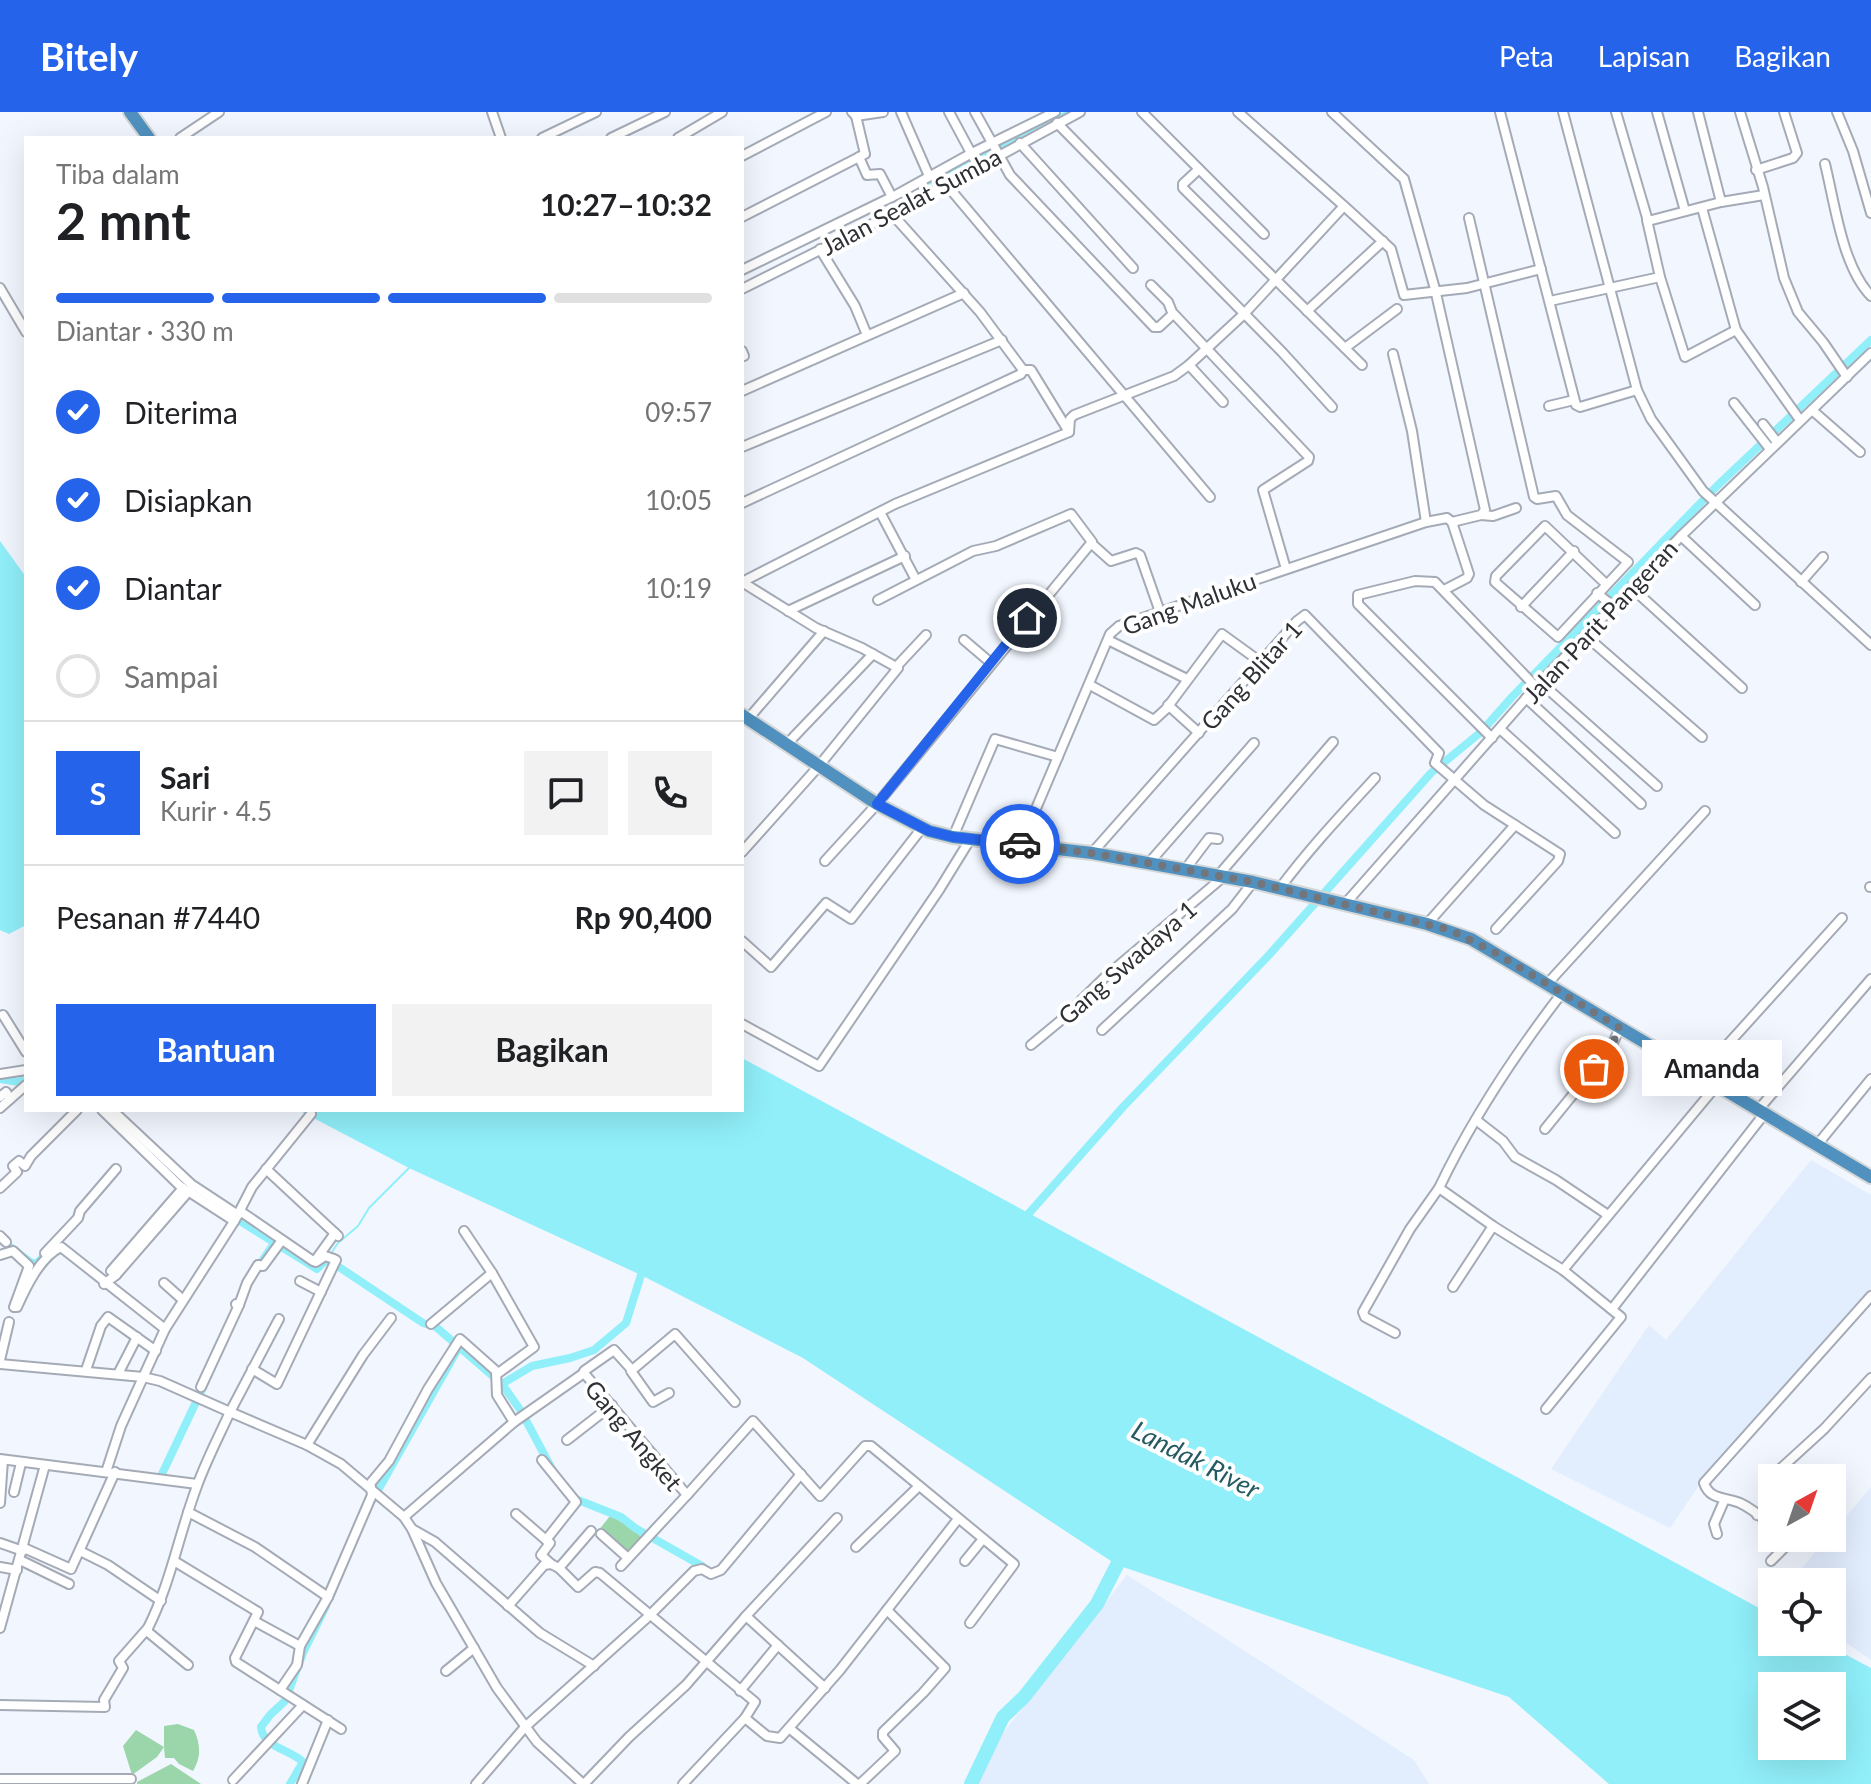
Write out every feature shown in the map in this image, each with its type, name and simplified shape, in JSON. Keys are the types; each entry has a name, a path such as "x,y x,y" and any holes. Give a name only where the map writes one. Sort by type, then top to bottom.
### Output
{"highway":[{"path":"130,112 148,136"},
{"path":"745,717 818,767 922,828 953,837 1092,853 1253,882 1427,924 1471,939 1871,1177"}],"street":[{"path":"183,136 219,112"},
{"path":"546,136 596,112"},
{"path":"615,136 665,112"},
{"path":"681,136 722,112"},
{"path":"744,155 826,112"},
{"path":"744,216 865,154 854,114 883,112"},
{"path":"901,112 929,176"},
{"path":"949,112 975,160"},
{"path":"975,112 1010,175 1154,327 1159,327 1173,314"},
{"name":"Jalan Sealat Sumba","path":"744,288 892,214 995,149 1020,143 1058,117 1080,112"},
{"path":"1142,112 1264,234"},
{"path":"1238,112 1383,241 1393,254 1404,295 1486,284 1541,269"},
{"path":"1332,112 1404,179 1435,289 1480,483 1485,510 1481,515"},
{"path":"1500,112 1576,405 1580,407 1637,390"},
{"path":"1563,112 1637,390 1651,419 1703,491 1871,645"},
{"path":"1616,112 1685,357 1736,330"},
{"path":"1657,112 1685,211"},
{"path":"1698,112 1721,202"},
{"path":"1740,112 1784,278 1798,312 1843,371"},
{"path":"1756,170 1793,158 1797,153 1784,112"},
{"path":"1837,112 1853,151 1871,213"},
{"path":"494,113 500,136"},
{"path":"744,269 929,176 975,160 1058,117 1332,407"},
{"path":"1020,143 1133,268"},
{"path":"859,157 867,175 880,174 892,197"},
{"path":"1825,164 1849,257 1863,288 1871,296"},
{"path":"1199,169 1183,184 1183,188 1362,365"},
{"path":"945,183 1210,497"},
{"path":"1647,220 1764,195"},
{"path":"1069,432 1071,417 1174,376 1189,365 1244,314 1273,279 1344,206"},
{"path":"1702,208 1736,330 1799,418"},
{"path":"892,214 964,293 1023,370"},
{"path":"1469,218 1534,497 1556,496 1567,515 1627,560 1628,564 1560,636 1555,637 1494,579 1541,528 1549,527 1606,584"},
{"path":"1307,311 1383,241"},
{"path":"820,249 855,306 867,335"},
{"path":"1550,301 1660,277"},
{"path":"1151,285 1168,302 1173,314 1309,457 1308,461 1263,490 1286,569"},
{"path":"0,288 24,329"},
{"path":"744,390 964,293"},
{"path":"1345,348 1397,309"},
{"path":"744,446 1002,340"},
{"name":"Jalan Parit Pangeran","path":"1339,903 1454,782 1490,736 1500,729 1526,698 1534,683 1586,636 1714,502 1769,439 1812,410 1843,371 1871,353"},
{"path":"1393,354 1412,431 1426,522"},
{"path":"1189,365 1223,402"},
{"path":"1023,370 1031,370 1069,432"},
{"path":"744,502 1021,374 1023,370"},
{"path":"1549,406 1574,400"},
{"path":"1734,403 1769,439"},
{"path":"1812,410 1860,452"},
{"path":"744,587 880,512 1069,432"},
{"path":"1444,590 1469,574 1452,522 1481,515 1493,516 1516,508"},
{"path":"880,512 916,580"},
{"path":"878,600 973,551 996,546 1071,514 1092,544 1111,561 1136,553 1140,555 1160,612"},
{"name":"Gang Maluku","path":"1021,844 1113,629 1426,522 1447,518 1452,522"},
{"path":"1681,536 1755,605"},
{"path":"825,861 877,804 1068,568 1092,544"},
{"path":"1521,607 1574,551"},
{"path":"788,611 905,556"},
{"path":"1801,582 1823,557"},
{"path":"1490,736 1358,604 1358,595 1415,581 1435,582 1534,683 1657,786"},
{"path":"744,587 897,666"},
{"path":"1632,588 1742,688"},
{"path":"1599,594 1613,606"},
{"name":"Gang Blitar 1","path":"1092,853 1305,615 1439,753 1439,769 1454,782"},
{"path":"745,717 824,631"},
{"path":"1090,685 1154,720 1222,634 1262,663"},
{"path":"744,850 818,767 896,673 897,666 926,635"},
{"path":"1586,636 1702,737"},
{"path":"964,640 991,663"},
{"path":"1108,640 1187,679"},
{"path":"786,745 873,654"},
{"path":"1526,698 1641,804"},
{"path":"1168,705 1199,733"},
{"path":"1500,729 1615,833"},
{"path":"953,837 995,739 1058,757"},
{"name":"Gang Swadaya 1","path":"1031,1045 1220,878 1333,742"},
{"path":"1148,864 1254,743"},
{"path":"1280,888 1317,840 1375,778"},
{"path":"1454,782 1484,805 1556,850 1561,857 1496,929"},
{"path":"1548,983 1705,811"},
{"path":"1427,924 1515,825"},
{"path":"744,943 771,967 826,903 853,918 922,828"},
{"path":"744,1025 819,1066 971,838"},
{"path":"1184,871 1209,838 1218,839"},
{"path":"1102,1030 1228,912 1253,882"},
{"path":"1700,1075 1842,918"},
{"path":"1612,1309 1761,1112 1871,979"},
{"path":"1395,1333 1365,1317 1363,1312 1519,1050 1562,993"},
{"path":"3,1015 24,1049"},
{"path":"1545,1129 1610,1049 1620,1028"},
{"path":"0,1074 24,1070"},
{"path":"1817,1145 1871,1079"},
{"path":"1563,1270 1717,1085"},
{"path":"0,1108 5,1096 24,1086"},
{"path":"0,1188 17,1172 13,1166 19,1161 25,1166 75,1112"},
{"path":"0,1543 70,1569 111,1472 121,1426 165,1329 237,1217 252,1187 311,1114"},
{"path":"113,1115 187,1190 282,1240 313,1264"},
{"path":"1476,1120 1503,1141 1515,1157 1608,1215"},
{"path":"150,1151 218,1207"},
{"path":"0,1255 12,1251 30,1267 15,1307 44,1259 116,1169"},
{"path":"266,1169 336,1234 313,1264"},
{"path":"1439,1188 1563,1270 1612,1309 1624,1314 1546,1409"},
{"path":"104,1284 116,1275 187,1190"},
{"path":"1453,1287 1493,1226"},
{"path":"464,1231 534,1347 497,1378"},
{"path":"201,1387 247,1283 258,1265 263,1266 282,1240"},
{"path":"44,1259 61,1247 104,1284 165,1329"},
{"path":"252,1369 277,1384 321,1292 332,1258 313,1264"},
{"path":"431,1324 492,1273"},
{"path":"300,1281 321,1292"},
{"path":"164,1283 183,1300"},
{"path":"1757,1515 1743,1504 1724,1501 1709,1492 1704,1483 1871,1296"},
{"path":"86,1370 102,1325 108,1317 156,1351"},
{"path":"307,1445 363,1355 391,1318"},
{"path":"0,1705 105,1707 104,1700 123,1668 119,1661 148,1628 161,1601 197,1484 230,1412 279,1319"},
{"path":"9,1322 0,1362 143,1377 307,1445 341,1464 374,1490 404,1517 412,1529 436,1583 497,1688 542,1747 584,1784 686,1685 837,1518"},
{"path":"632,1370 675,1334 735,1402"},
{"path":"118,1374 137,1337"},
{"path":"282,1692 297,1665 300,1646 328,1597 374,1490 456,1343 463,1340 497,1378 497,1395 520,1418"},
{"path":"584,1373 614,1350 632,1370 631,1373 653,1402 669,1393"},
{"name":"Gang Angket","path":"404,1517 520,1418 584,1373 687,1495 753,1421 820,1496 869,1445 1014,1564 970,1623"},
{"path":"1786,1464 1871,1378"},
{"path":"567,1440 612,1405"},
{"path":"0,1503 1,1459 197,1484"},
{"path":"542,1460 576,1502 546,1540"},
{"path":"14,1492 21,1463"},
{"path":"0,1628 45,1465"},
{"path":"476,1784 525,1727 649,1616 694,1571 702,1569 711,1574 721,1570 801,1474"},
{"path":"856,1547 919,1486"},
{"path":"621,1566 687,1495"},
{"path":"1717,1534 1714,1524 1724,1501"},
{"path":"188,1512 255,1547 328,1597"},
{"path":"516,1514 550,1543 541,1555 578,1587 598,1572 756,1703 683,1784"},
{"path":"745,1718 773,1739 780,1738 825,1688 958,1519"},
{"path":"412,1529 435,1542 540,1633 594,1666"},
{"path":"508,1606 544,1565 555,1566 591,1531"},
{"path":"601,1534 628,1558"},
{"path":"965,1561 983,1539"},
{"path":"80,1551 108,1565 161,1601"},
{"path":"1771,1561 1779,1552"},
{"path":"22,1553 69,1584"},
{"path":"174,1561 257,1611 256,1622 235,1661 341,1729"},
{"path":"0,1567 17,1570"},
{"path":"789,1728 859,1784 895,1751 883,1737 883,1732 945,1668 887,1610"},
{"path":"746,1616 825,1688"},
{"path":"256,1622 300,1646"},
{"path":"148,1628 148,1632 188,1665"},
{"path":"740,1691 778,1645"},
{"path":"446,1671 474,1648"},
{"path":"233,1780 303,1705"},
{"path":"304,1783 312,1753 328,1720"},
{"path":"0,1779 131,1779"}],"shaded area":[{"path":"1811,1160 1871,1195 1871,1294 1812,1363 1717,1459 1670,1528 1551,1469 1649,1325 1666,1340"},
{"path":"1871,1487 1871,1660 1846,1643 1846,1568 1802,1568 1815,1552 1846,1552 1846,1516"},
{"path":"1127,1575 1414,1760 1429,1784 976,1784 993,1746"}],"green space":[{"path":"610,1516 629,1526 645,1540 628,1558 598,1531"},
{"path":"178,1724 194,1730 199,1751 193,1771 174,1758 165,1758 164,1726"},
{"path":"136,1730 164,1747 157,1757 132,1775 123,1746"},
{"path":"171,1764 201,1784 137,1784 137,1782"}],"water":[{"path":"0,541 24,574 24,926 9,934 0,930"},
{"name":"Landak River","path":"744,1059 1758,1607 1758,1656 1846,1655 1871,1668 1871,1784 1609,1784 1509,1697 1117,1565 803,1358 641,1275 409,1168 302,1112 744,1112"}],"waterway":[{"path":"919,186 1069,114"},
{"path":"1023,1220 1123,1107 1269,955 1431,773 1481,732 1717,486 1871,340"},
{"path":"0,1079 19,1082 24,1079"},
{"path":"330,1255 338,1243 358,1226 369,1208 409,1168"},
{"path":"232,1216 317,1269 327,1259 423,1323 436,1327 502,1384 521,1411 553,1471"},
{"path":"1,1240 30,1262 36,1264 44,1256"},
{"path":"258,1267 275,1242"},
{"path":"502,1384 532,1366 594,1350 626,1323 641,1275"},
{"path":"373,1499 459,1347"},
{"path":"162,1474 206,1381"},
{"path":"573,1498 621,1517 702,1566"},
{"path":"971,1784 1003,1717 1024,1697 1097,1604 1117,1565"},
{"path":"290,1784 303,1762 267,1740 261,1727 285,1701 303,1653 326,1606"}],"way so far":[{"path":"1020,844 1092,853 1253,882 1450,930 1494,952 1620,1028 1610,1049 1594,1069"}],"place":[{"name":"Amanda","path":"1594,1069"}],"route":[{"path":"1020,844 953,837 929,831 877,804 1027,618"}]}
